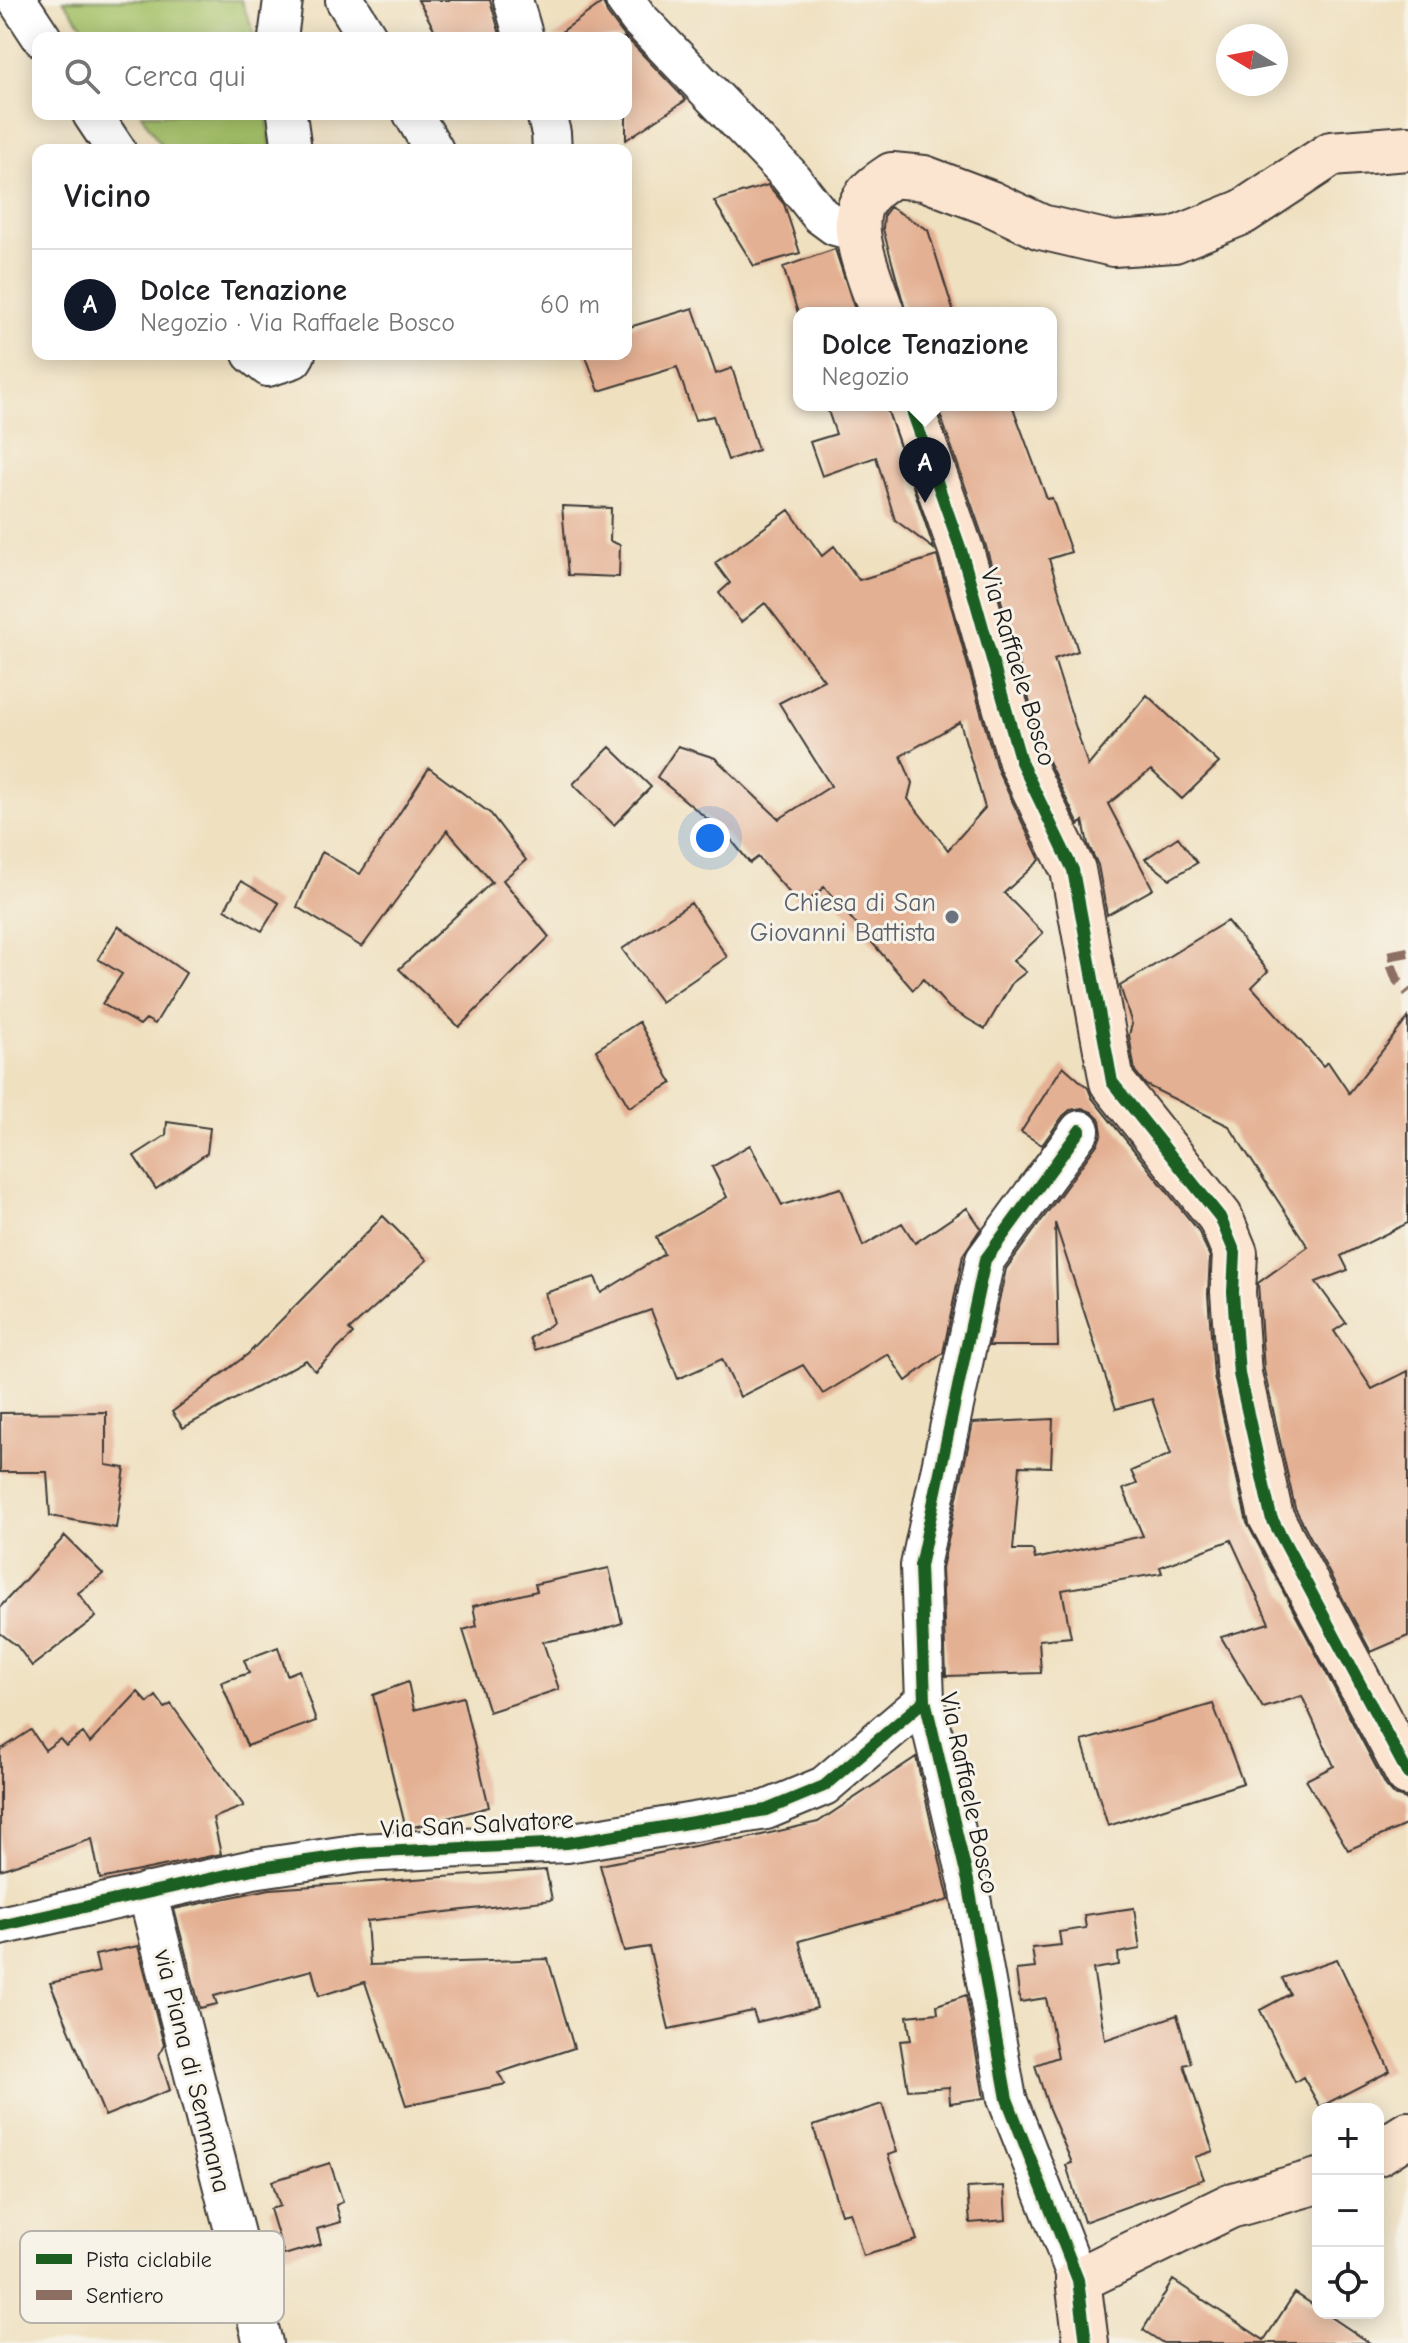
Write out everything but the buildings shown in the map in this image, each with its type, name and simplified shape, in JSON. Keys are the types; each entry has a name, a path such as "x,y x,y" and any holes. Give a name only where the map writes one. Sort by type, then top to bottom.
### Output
{"street":[{"path":"17,0 38,32"},
{"path":"279,32 283,0"},
{"path":"345,0 364,32"},
{"path":"513,0 522,32"},
{"path":"625,0 639,19 788,174 820,215 835,226 857,232"},
{"path":"96,120 112,144"},
{"path":"288,120 291,144"},
{"path":"416,120 430,144"},
{"path":"548,120 552,144"},
{"path":"880,307 857,232 860,206 873,189 892,175 924,178 990,203 1041,227 1113,244 1174,240 1243,212 1331,154 1408,148"},
{"path":"259,360 268,367 290,360"},
{"name":"Via Raffaele Bosco","path":"912,411 961,550 1021,762 1073,870 1112,1082 1220,1217 1235,1253 1233,1292 1239,1374 1271,1517 1408,1774"},
{"name":"Via Raffaele Bosco","path":"1080,1130 985,1260 920,1566 925,1700 968,1881 1007,2099 1078,2280 1086,2343"},
{"name":"Via San Salvatore","path":"0,1926 253,1869 361,1853 567,1843 766,1810 824,1786 925,1700"},
{"name":"via Piana di Semmana","path":"147,1892 234,2231"},
{"path":"1384,2149 1408,2134"},
{"path":"1078,2280 1230,2206 1312,2183"},
{"name":"via Piana di Semmana","path":"258,2323 263,2343"}],"green space":[{"path":"63,0 241,0 254,32 87,32"},
{"path":"145,120 268,120 270,144 160,144"}],"marked path":[{"path":"1408,952 1388,956 1397,980 1408,993"}],"cycle path":[{"path":"912,411 961,550 1021,762 1073,870 1112,1082 1220,1217 1235,1253 1233,1292 1239,1374 1271,1517 1408,1774"},
{"path":"1080,1130 985,1260 920,1566 925,1700 968,1881 1007,2099 1078,2280 1086,2343"},
{"path":"0,1926 253,1869 361,1853 567,1843 766,1810 824,1786 925,1700"}],"place":[{"name":"Dolce Tenazione","path":"925,503"},
{"name":"Chiesa di San Giovanni Battista","path":"952,917"}]}
